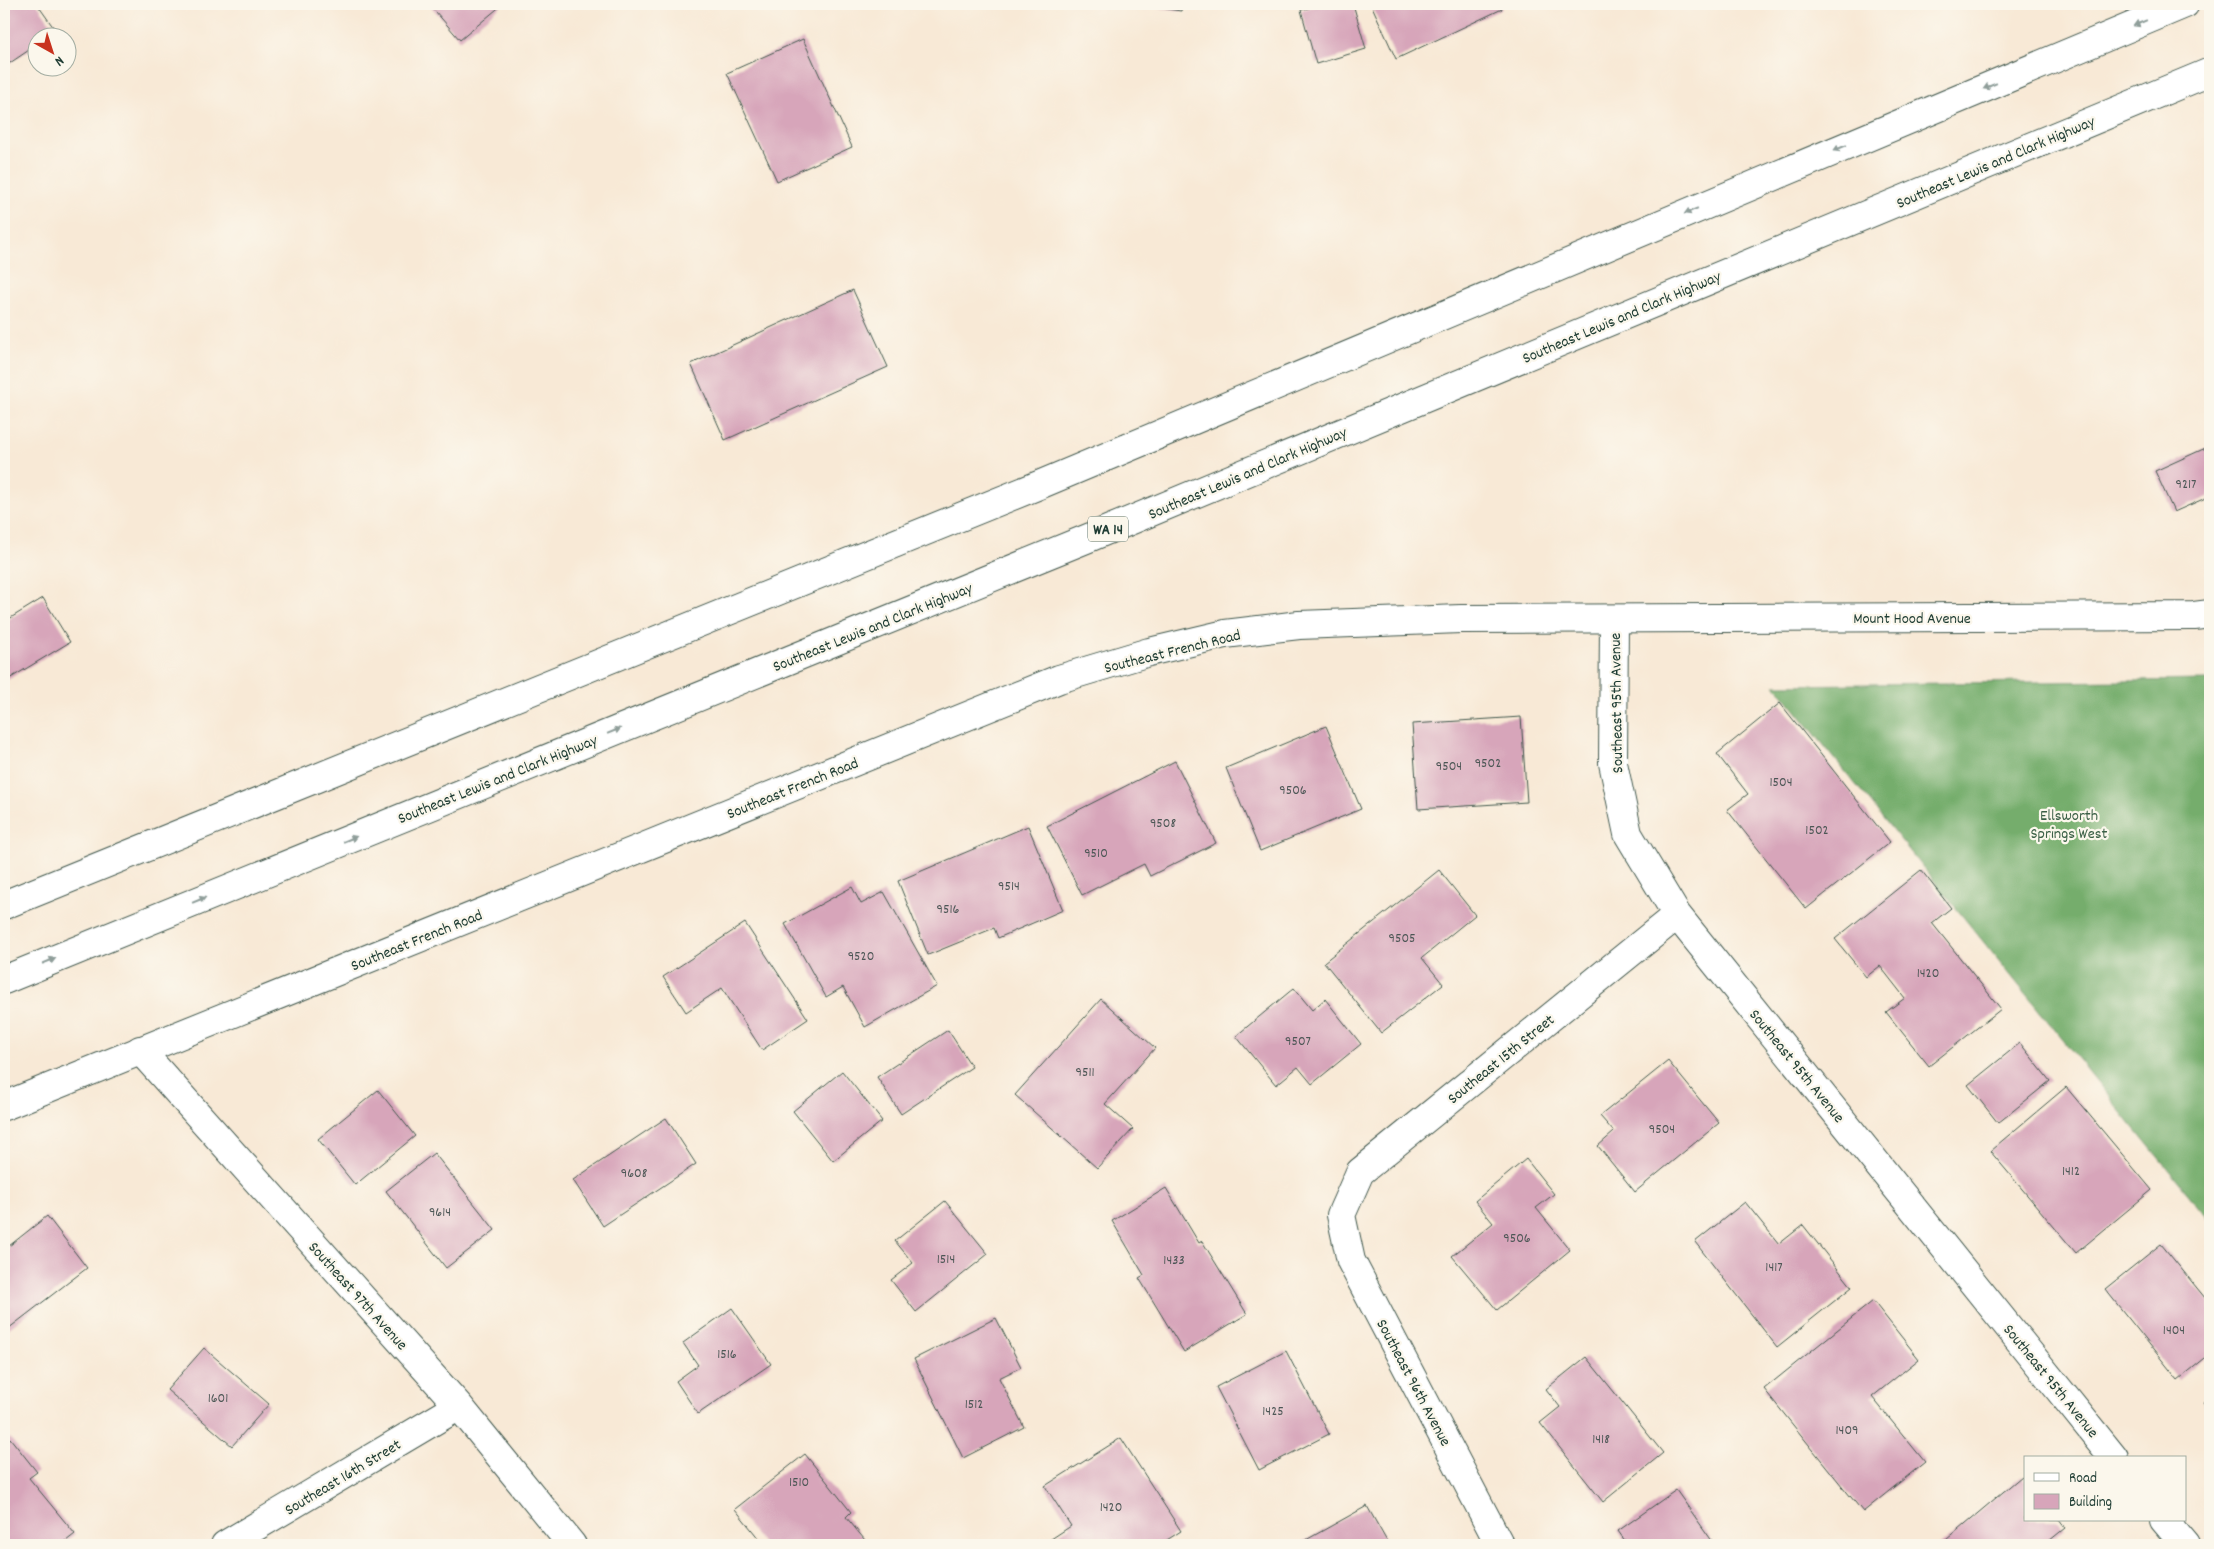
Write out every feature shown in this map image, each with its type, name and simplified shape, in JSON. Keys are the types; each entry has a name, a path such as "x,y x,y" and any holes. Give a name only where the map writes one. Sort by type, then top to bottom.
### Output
{"main road":[{"path":"4,905 1039,485 2185,4"},
{"name":"Southeast Lewis and Clark Highway","path":"4,980 1086,539 2210,72"},
{"name":"Mount Hood Avenue","path":"1614,619 2184,616 2210,614"},
{"name":"Southeast French Road","path":"4,1106 1059,679 1149,652 1225,634 1299,626 1461,619 1614,619"},
{"name":"Southeast 95th Avenue","path":"1614,619 1613,763 1628,834 1677,914 2112,1456"},
{"name":"Southeast 15th Street","path":"1341,1215 1360,1172 1677,914"},
{"name":"Southeast 97th Avenue","path":"140,1050 459,1406 572,1545"},
{"name":"Southeast 96th Avenue","path":"1341,1215 1351,1261 1500,1545"},
{"name":"Southeast 16th Street","path":"225,1545 459,1406"},
{"path":"2166,1522 2185,1545"}],"green space":[{"name":"Ellsworth Springs West","path":"2210,680 2210,1221 1775,685"}],"building":[{"path":"4,4 37,4 54,28 28,28 28,51 4,67"},
{"path":"429,4 503,4 460,40"},
{"path":"1135,4 1182,4 1181,11"},
{"path":"1323,4 1353,4 1366,49 1316,64 1301,10"},
{"path":"1371,4 1499,4 1502,9 1396,59"},
{"path":"803,39 852,147 777,181 727,73"},
{"path":"853,290 888,367 725,440 691,364"},
{"path":"2210,446 2210,496 2174,512 2155,471"},
{"path":"43,598 70,642 4,682 4,622"},
{"path":"1780,703 1890,842 1806,909 1727,810 1748,794 1717,754"},
{"path":"1521,717 1527,802 1418,809 1412,724"},
{"path":"1326,726 1361,809 1260,851 1226,768"},
{"path":"1175,761 1216,843 1150,876 1144,864 1082,895 1047,826"},
{"path":"1028,826 1063,910 998,938 994,928 928,955 898,881"},
{"path":"1439,870 1475,915 1422,958 1443,984 1381,1033 1324,962"},
{"path":"1921,870 1951,908 1932,923 2001,1009 1929,1066 1886,1012 1905,998 1880,966 1866,977 1835,939"},
{"path":"852,887 861,904 884,892 937,986 865,1027 843,987 826,997 785,924"},
{"path":"745,923 808,1019 762,1050 722,988 686,1012 663,977"},
{"path":"1294,988 1312,1010 1325,999 1361,1044 1312,1084 1298,1067 1276,1085 1236,1036"},
{"path":"1101,999 1155,1048 1105,1104 1133,1129 1097,1168 1015,1095"},
{"path":"948,1030 972,1067 901,1114 877,1077"},
{"path":"2020,1043 2050,1081 1998,1123 1968,1085"},
{"path":"1668,1061 1719,1123 1635,1192 1598,1146 1614,1132 1600,1116"},
{"path":"842,1071 882,1121 833,1161 793,1111"},
{"path":"2066,1087 2152,1190 2076,1253 1990,1151"},
{"path":"378,1090 415,1136 355,1185 318,1139"},
{"path":"666,1118 696,1164 603,1226 573,1180"},
{"path":"434,1153 495,1230 446,1268 386,1191"},
{"path":"1526,1159 1554,1194 1536,1208 1570,1250 1497,1310 1452,1256 1493,1223 1475,1201"},
{"path":"1166,1188 1199,1243 1202,1241 1247,1314 1184,1352 1139,1278 1144,1275 1112,1221"},
{"path":"945,1201 988,1254 916,1312 891,1280 913,1263 895,1241"},
{"path":"1745,1202 1779,1244 1803,1225 1852,1287 1777,1347 1695,1242"},
{"path":"47,1216 87,1268 4,1332 4,1250"},
{"path":"2161,1244 2210,1304 2210,1354 2178,1380 2105,1289"},
{"path":"1873,1301 1919,1359 1872,1397 1925,1462 1863,1512 1764,1389"},
{"path":"732,1308 771,1364 698,1414 676,1381 698,1365 683,1343"},
{"path":"996,1318 1021,1367 999,1378 1024,1427 963,1458 914,1359"},
{"path":"204,1348 269,1404 232,1446 167,1390"},
{"path":"1286,1351 1329,1434 1259,1470 1216,1387"},
{"path":"1586,1357 1663,1453 1603,1502 1540,1423 1560,1407 1546,1389"},
{"path":"2210,1397 2210,1412 2203,1403"},
{"path":"10,1438 37,1472 29,1478 75,1534 61,1545 4,1545 4,1444"},
{"path":"1121,1438 1181,1531 1159,1545 1047,1545 1045,1543 1071,1526 1045,1486"},
{"path":"805,1454 851,1512 846,1517 869,1545 764,1545 735,1509"},
{"path":"2022,1476 2024,1479 2024,1522 2060,1522 2065,1528 2044,1545 1940,1545"},
{"path":"1676,1490 1715,1545 1628,1545 1618,1531"},
{"path":"1367,1506 1389,1545 1297,1545"}]}
